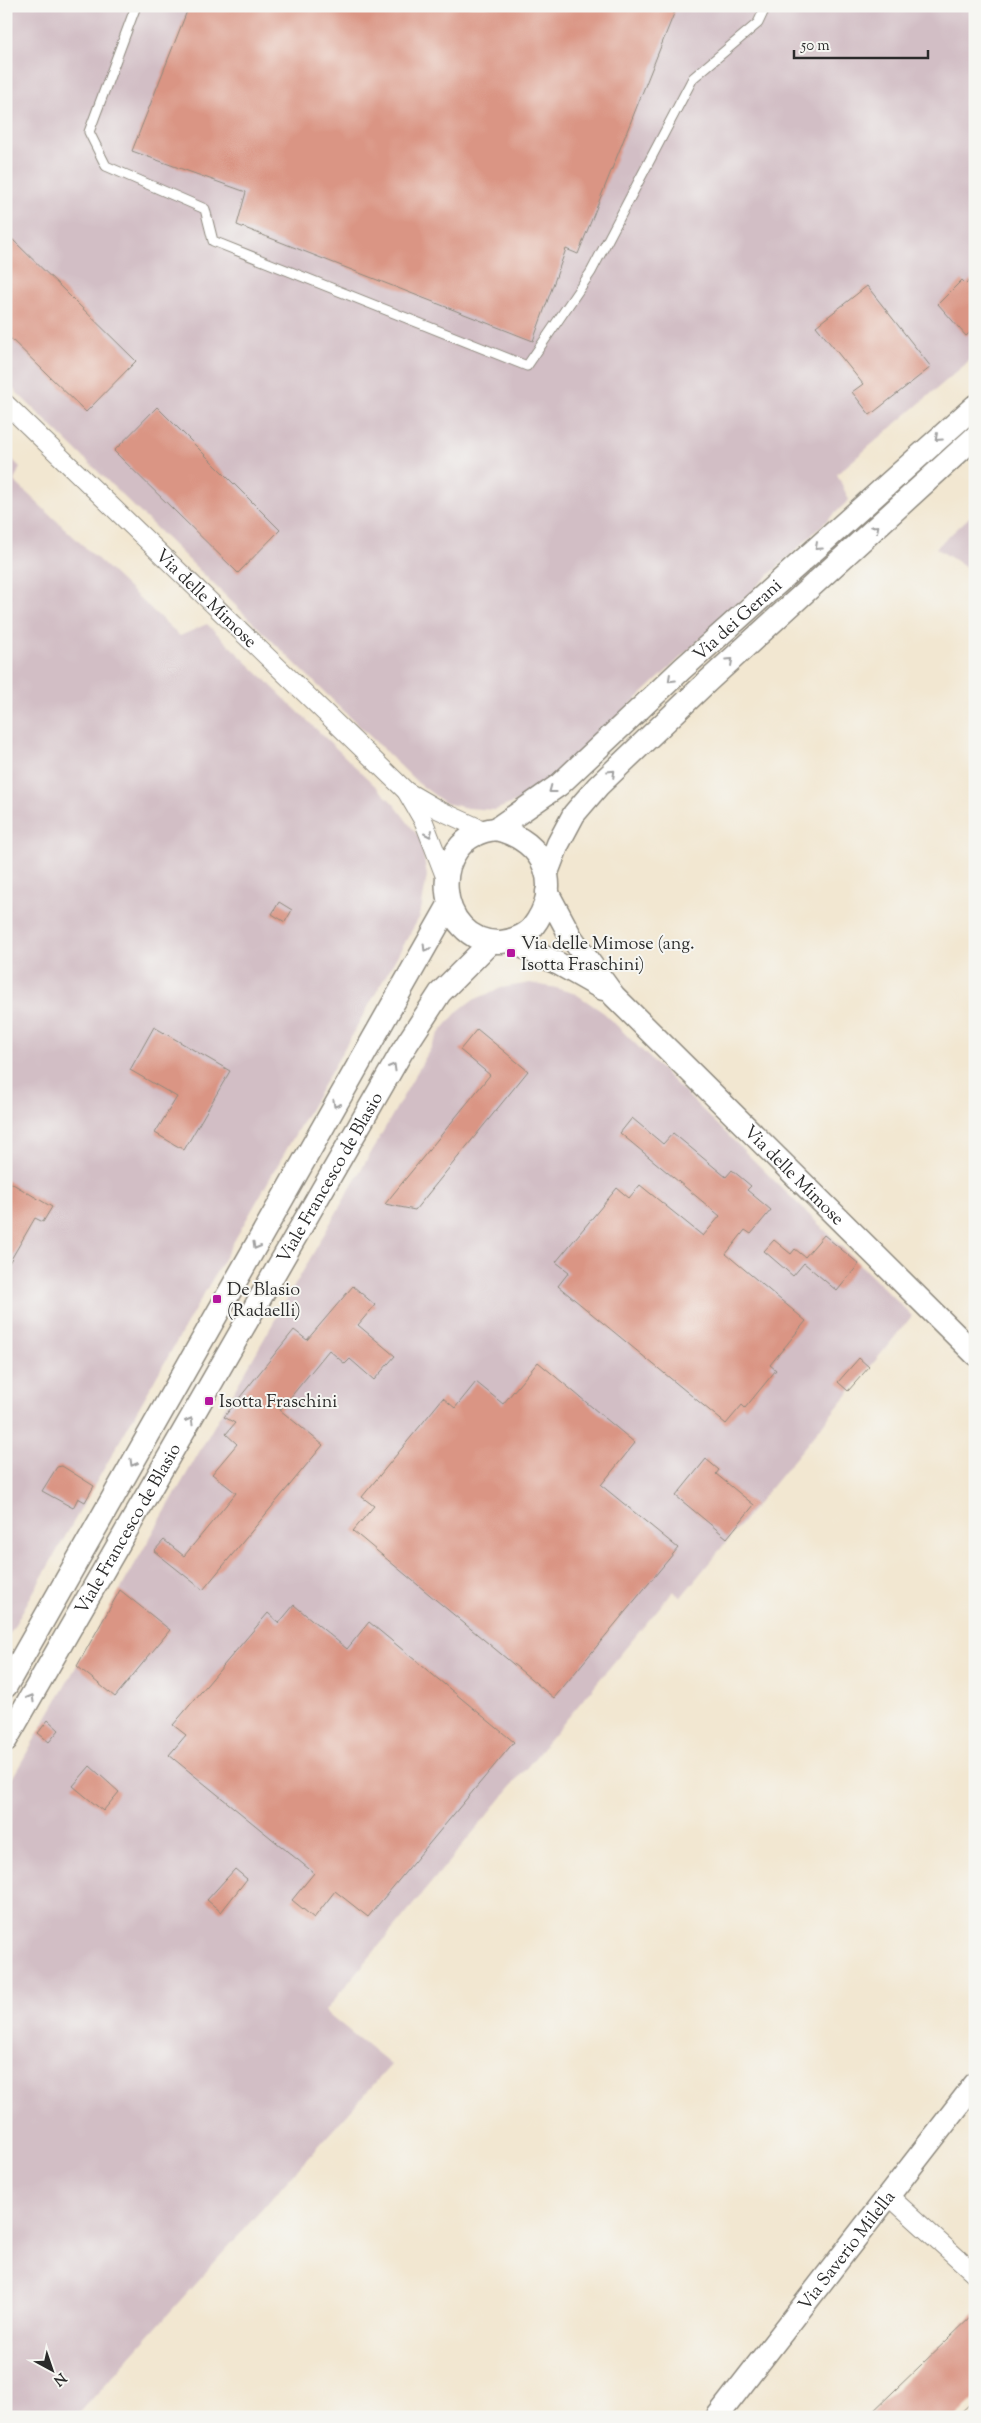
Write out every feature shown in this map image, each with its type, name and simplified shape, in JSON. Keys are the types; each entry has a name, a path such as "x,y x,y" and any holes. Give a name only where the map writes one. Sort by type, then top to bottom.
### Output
{"street":[{"name":"Via delle Mimose","path":"6,404 406,791"},
{"name":"Via dei Gerani","path":"490,830 558,785 690,662 975,406"},
{"name":"Via dei Gerani","path":"547,881 558,844 574,814 598,786 708,681 975,437"},
{"path":"406,791 437,809 490,830 519,838 533,849 547,881 542,912 531,930 501,942 469,931 456,918 449,905 446,879 424,822 406,791"},
{"path":"446,879 450,863 458,848 469,836 490,830"},
{"name":"Via delle Mimose","path":"547,881 571,937 614,996 975,1354"},
{"name":"Viale Francesco de Blasio","path":"6,1686 449,905"},
{"name":"Via delle Mimose","path":"501,942 559,964 614,996"},
{"name":"Viale Francesco de Blasio","path":"6,1740 401,1053 440,993 501,942"},
{"name":"Via Saverio Milella","path":"717,2417 975,2084"},
{"path":"889,2196 975,2274"}],"lane":[{"path":"136,6 88,132 106,166 205,209 213,241 526,366 591,272 693,78 758,23 766,6"}],"shaded area":[{"path":"6,6 975,6 975,356 837,474 849,500 554,776 523,799 495,810 467,808 445,803 418,783 6,382"},
{"path":"6,453 20,467 14,481 180,636 207,624 394,804 421,840 427,876 420,916 6,1640"},
{"path":"975,512 975,573 936,548"},
{"path":"530,983 576,994 604,1013 912,1316 681,1597 673,1591 325,2011 391,2065 76,2417 6,2417 6,1789 440,1032 458,1011 471,1001 501,988"}],"building":[{"path":"189,6 677,6 578,254 566,249 533,341 237,225 246,192 132,151"},
{"path":"6,233 136,361 86,412 6,334"},
{"path":"975,276 975,328 966,336 938,304 962,280 966,284"},
{"path":"867,286 931,367 870,415 852,392 863,384 816,326"},
{"path":"157,407 280,530 238,573 114,451"},
{"path":"279,902 292,910 285,922 272,914"},
{"path":"154,1027 230,1071 184,1150 155,1133 177,1097 130,1070"},
{"path":"477,1029 528,1071 415,1210 385,1204 490,1075 460,1050"},
{"path":"632,1118 663,1144 673,1133 726,1177 732,1170 751,1186 747,1190 771,1210 751,1234 745,1230 726,1254 806,1321 770,1365 776,1370 745,1408 742,1405 726,1424 558,1286 569,1272 556,1262 617,1188 629,1198 640,1185 703,1236 720,1216 620,1133"},
{"path":"6,1180 52,1207 43,1222 35,1218 6,1268"},
{"path":"824,1235 859,1264 837,1291 804,1263 793,1276 764,1251 774,1240 791,1254 795,1249 805,1257"},
{"path":"353,1286 375,1305 358,1325 395,1356 374,1380 350,1359 345,1364 329,1350 280,1410 323,1445 203,1590 154,1551 164,1540 184,1556 236,1493 212,1474 237,1444 226,1434 235,1423 224,1417 294,1330 307,1340"},
{"path":"859,1358 869,1367 848,1391 838,1382"},
{"path":"538,1362 635,1443 601,1485 678,1548 554,1698 353,1531 374,1506 362,1497 443,1398 455,1408 476,1382 503,1404"},
{"path":"706,1459 719,1470 716,1474 754,1505 727,1538 676,1496"},
{"path":"62,1466 94,1486 85,1502 78,1498 73,1508 42,1491 57,1467"},
{"path":"120,1590 170,1630 115,1697 77,1666"},
{"path":"294,1605 347,1649 369,1622 514,1742 368,1917 335,1891 314,1918 292,1900 314,1873 169,1755 186,1735 173,1725 268,1613 279,1623"},
{"path":"48,1720 59,1730 49,1742 38,1733"},
{"path":"90,1766 119,1792 103,1811 73,1786"},
{"path":"235,1869 247,1879 221,1912 207,1900"},
{"path":"975,2313 975,2399 956,2417 867,2417"}],"place":[{"name":"Via delle Mimose (ang. Isotta Fraschini)","path":"511,953"},
{"name":"De Blasio (Radaelli)","path":"217,1299"},
{"name":"Isotta Fraschini","path":"209,1401"}]}
